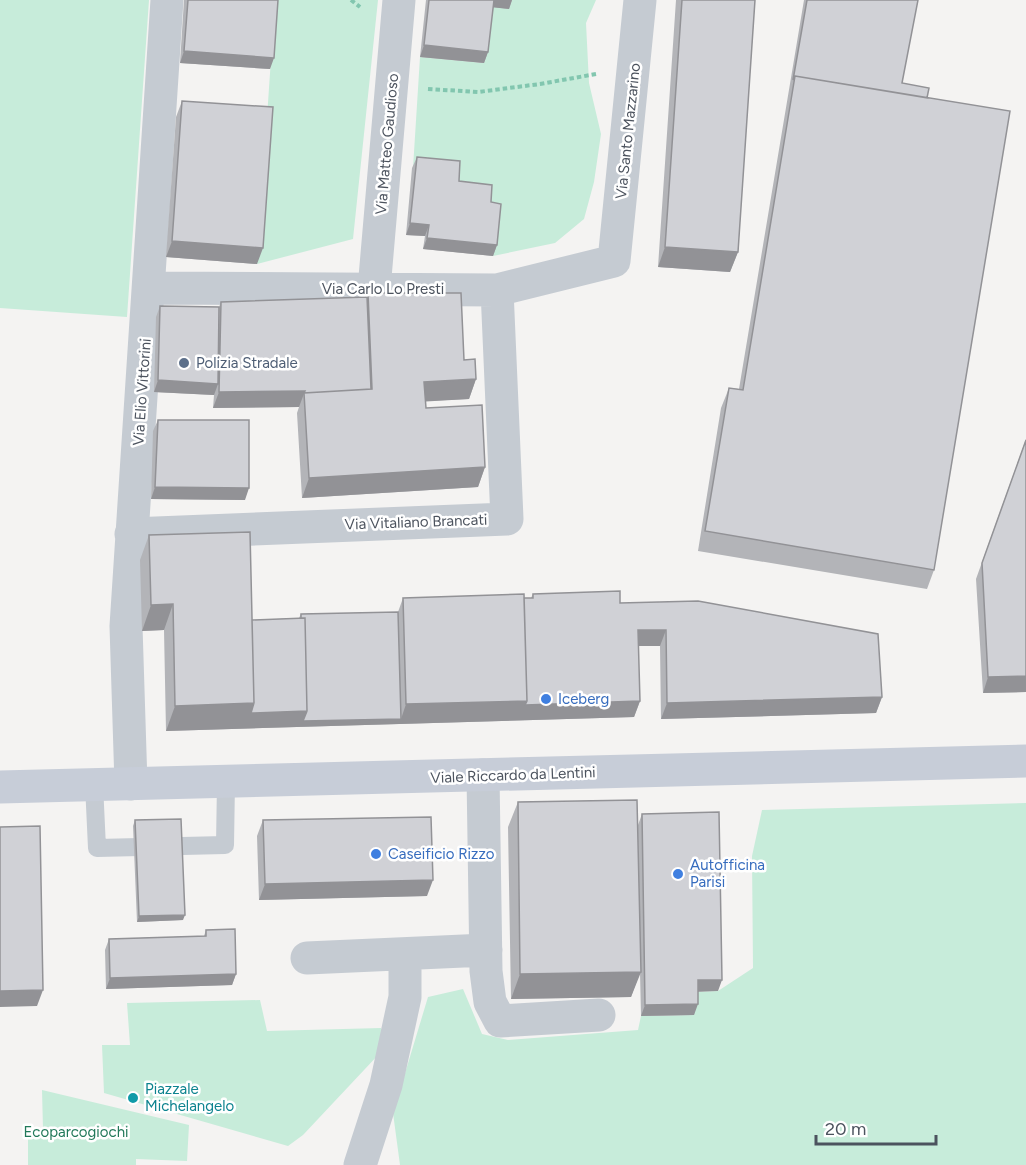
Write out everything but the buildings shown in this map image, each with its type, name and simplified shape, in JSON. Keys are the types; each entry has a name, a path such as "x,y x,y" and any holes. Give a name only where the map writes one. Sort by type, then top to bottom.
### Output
{"main road":[{"name":"Viale Riccardo da Lentini","path":"0,787 1026,761"}],"street":[{"name":"Via Elio Vittorini","path":"131,783 126,626 167,0"},
{"name":"Via Matteo Gaudioso","path":"374,289 399,0"},
{"name":"Via Santo Mazzarino","path":"614,261 640,0"},
{"name":"Via Carlo Lo Presti","path":"149,288 497,290 614,261"},
{"name":"Via Vitaliano Brancati","path":"132,534 507,519 497,290"},
{"path":"483,776 486,950 490,1002 500,1021 599,1015"},
{"path":"307,958 486,950"},
{"path":"360,1165 386,1085 403,1008 405,954"}],"lane":[{"path":"94,784 97,848 225,845 226,782"}],"path":[{"path":"392,86 478,92 540,84 635,66"}],"green space":[{"path":"0,0 149,0 127,317 0,308"},
{"path":"275,0 378,0 353,239 257,264"},
{"path":"509,0 596,0 586,23 589,83 601,134 594,182 584,219 555,243 493,256 497,215 413,168 420,57 484,63 490,7"},
{"path":"1026,803 1026,1165 400,1165 393,1113 428,997 463,989 482,1034 508,1040 638,1030 641,1016 694,1015 694,992 718,991 753,968 752,856 762,810"},
{"path":"260,1000 267,1031 381,1028 380,1053 303,1135 288,1146 104,1093 102,1045 130,1045 127,1003"},
{"name":"Ecoparcogiochi","path":"42,1090 189,1125 187,1161 136,1159 136,1165 28,1165 28,1130 43,1129"}],"place":[{"name":"Polizia Stradale","path":"184,363"},
{"name":"Iceberg","path":"546,699"},
{"name":"Caseificio Rizzo","path":"376,854"},
{"name":"Autofficina Parisi","path":"678,874"},
{"name":"Piazzale Michelangelo","path":"133,1098"}]}
